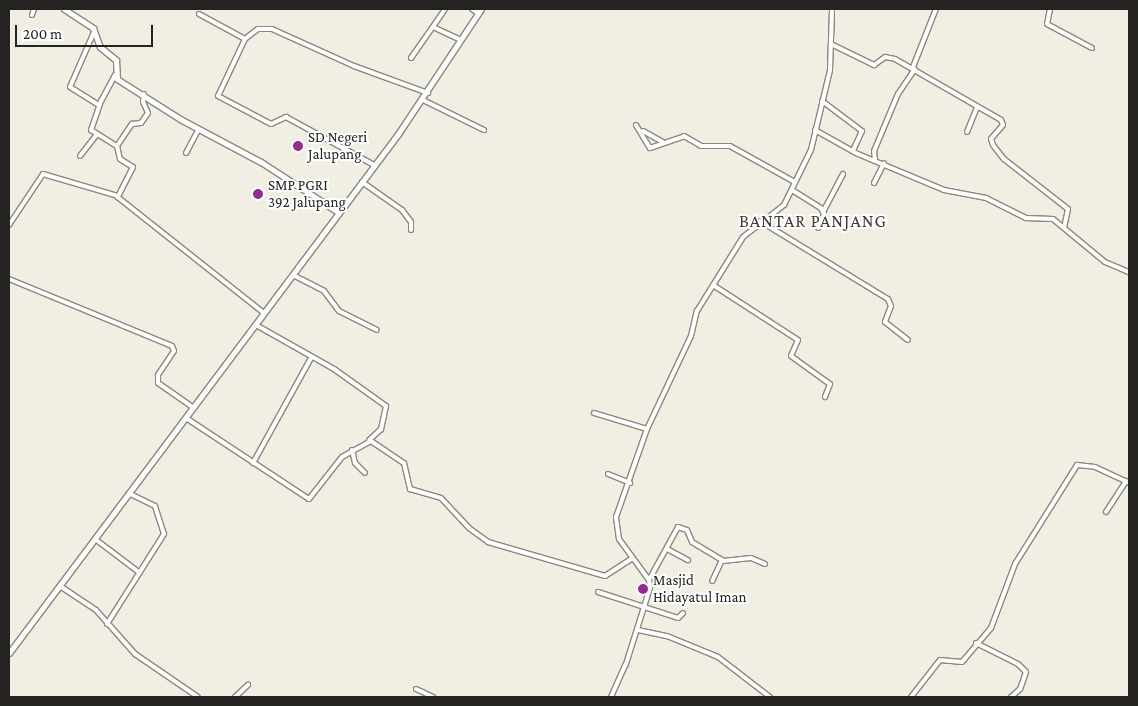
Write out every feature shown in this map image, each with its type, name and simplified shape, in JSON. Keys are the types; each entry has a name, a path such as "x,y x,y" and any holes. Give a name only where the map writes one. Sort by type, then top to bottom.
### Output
{"street":[{"path":"32,15 34,9"},
{"path":"64,9 95,31 100,47 117,62 115,75 99,105 91,130 117,146 120,159 133,167 118,197"},
{"path":"412,58 445,9"},
{"path":"9,653 265,314 338,212 423,100 480,11 472,9"},
{"path":"649,580 633,558 616,526 647,429 691,336 697,311 743,237 760,221 781,208 792,190 811,150 833,45 832,9"},
{"path":"875,160 874,151 898,94 914,68 936,9"},
{"path":"1050,9 1047,24 1092,48"},
{"path":"199,14 244,39"},
{"path":"433,28 461,40"},
{"path":"374,165 286,116 271,124 218,96 244,39 258,30 272,29 354,66 428,93"},
{"path":"95,31 70,87 99,105"},
{"path":"833,45 874,65 886,57 914,68 1002,123 991,140 1004,159 1068,209 1064,228"},
{"path":"115,75 199,129 260,162 338,212"},
{"path":"117,146 132,124 141,123 148,113 143,102 144,94"},
{"path":"423,100 484,130"},
{"path":"822,101 862,131 853,150"},
{"path":"966,132 977,107"},
{"path":"636,125 663,142"},
{"path":"186,153 199,129"},
{"path":"815,130 853,150 955,194 986,198 1026,218 1053,219 1106,262 1129,272"},
{"path":"643,131 650,147 684,136 700,146 730,146 795,182"},
{"path":"80,156 96,134"},
{"path":"874,184 884,163"},
{"path":"9,225 43,174 118,197 265,314"},
{"path":"818,228 823,212 843,174"},
{"path":"361,181 402,210 411,222 411,230"},
{"path":"792,190 823,212"},
{"path":"760,221 888,299 891,304 885,322 908,340"},
{"path":"293,275 324,291 339,311 377,330"},
{"path":"9,279 172,346 174,351 158,375 158,383 194,408"},
{"path":"714,285 798,340 791,356 830,384 825,397"},
{"path":"186,418 311,499 342,457 367,442 379,432 386,406 256,325"},
{"path":"253,463 311,358"},
{"path":"594,413 647,429"},
{"path":"367,442 374,442 404,464 410,489 441,498 469,528 488,542 605,576 633,558"},
{"path":"352,450 355,463 365,473"},
{"path":"911,697 940,660 962,662 976,643 991,628 1015,564 1077,465 1095,467 1127,482 1106,512"},
{"path":"608,474 630,483"},
{"path":"107,624 164,534 155,506 130,494"},
{"path":"611,697 638,630 649,580 678,527 687,530 692,542 723,561 750,558 765,564"},
{"path":"95,539 140,572"},
{"path":"666,549 688,560"},
{"path":"712,581 723,561"},
{"path":"60,586 96,610 134,654 198,697"},
{"path":"598,592 644,605 678,618 683,613"},
{"path":"638,630 667,636 718,657 770,697"},
{"path":"976,643 1018,664 1026,672 1020,689 1011,697"},
{"path":"235,697 248,685"},
{"path":"416,688 433,697"}],"place":[{"name":"SD Negeri Jalupang","path":"298,146"},
{"name":"SMP PGRI 392 Jalupang","path":"258,194"},
{"name":"Masjid Hidayatul Iman","path":"643,589"}],"district":[{"name":"BANTAR PANJANG","path":"813,221"}]}
